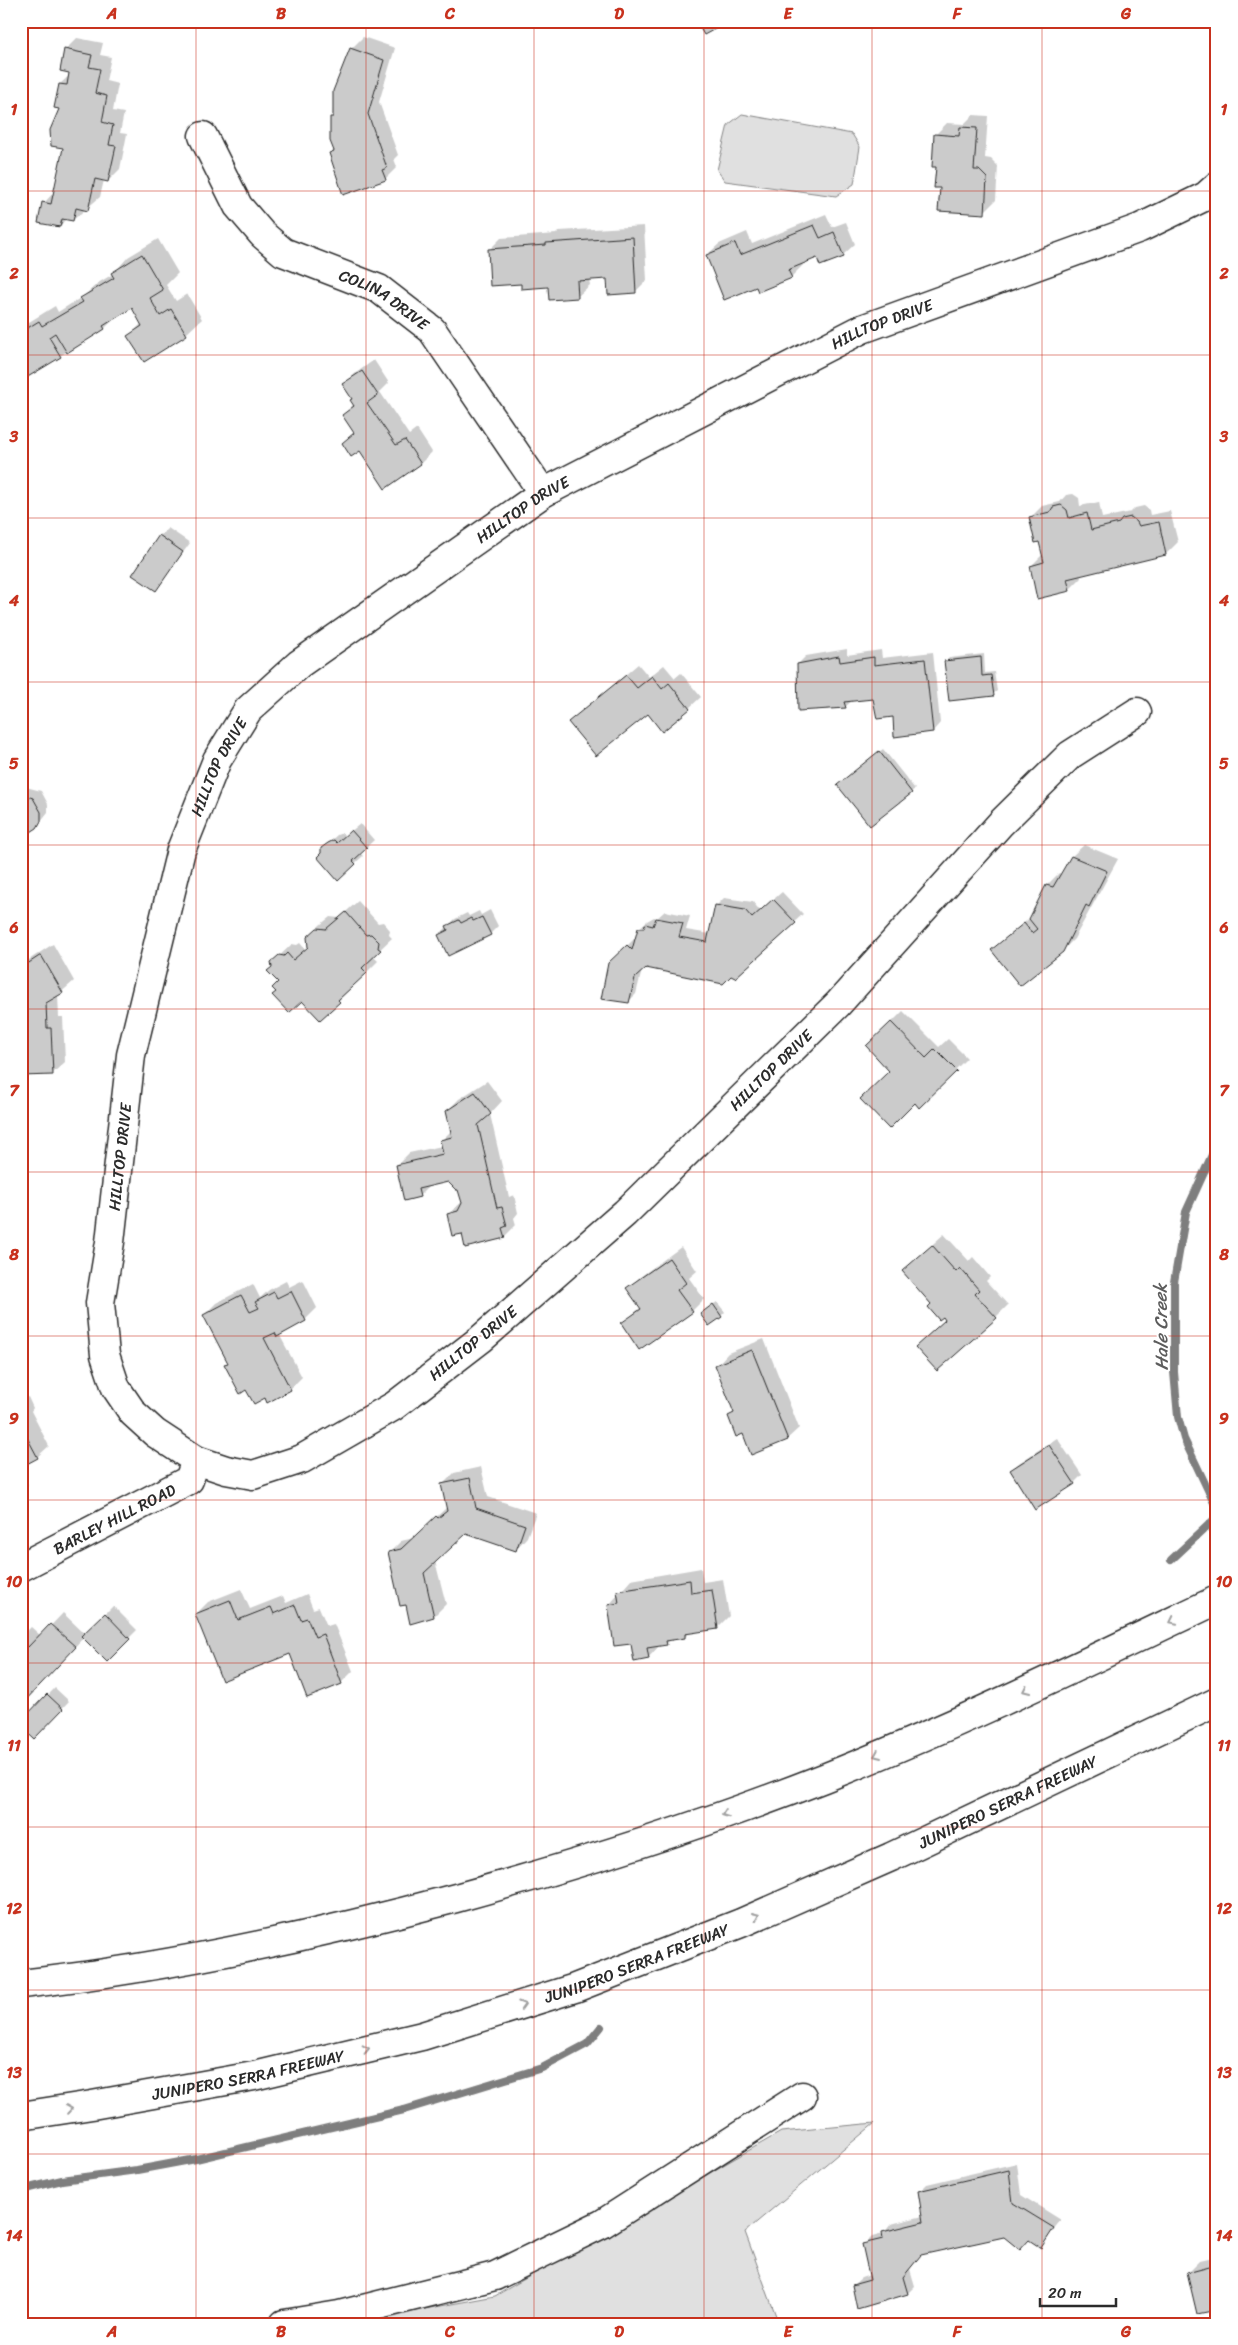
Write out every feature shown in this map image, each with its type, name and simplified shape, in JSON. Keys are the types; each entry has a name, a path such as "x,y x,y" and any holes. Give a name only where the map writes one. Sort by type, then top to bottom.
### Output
{"main road":[{"name":"COLINA DRIVE","path":"203,136 238,206 262,234 283,252 378,289 432,330 543,493"},
{"name":"HILLTOP DRIVE","path":"1137,712 1070,755 1001,823 838,1004 624,1213 481,1339 394,1406 302,1459 253,1475 226,1470 196,1460 154,1432 134,1413 116,1388 106,1355 100,1303 110,1242 130,1055 181,850 192,818 217,760 248,710 299,664 543,493 862,329 1140,228 1206,196 1217,186"},
{"name":"BARLEY HILL ROAD","path":"21,1567 189,1480 196,1460"},
{"path":"21,1984 203,1957 359,1924 517,1881 670,1834 825,1777 930,1732 1217,1600"},
{"name":"JUNIPERO SERRA FREEWAY","path":"21,2116 264,2074 422,2036 575,1988 741,1923 803,1896 908,1849 1217,1702"},
{"path":"1170,1726 1217,1710"},
{"path":"284,2324 339,2315 496,2276 602,2224 802,2096"}],"shaded area":[{"path":"742,114 852,134 860,147 854,184 836,196 725,181 717,170 728,125"},
{"path":"875,2123 745,2232 779,2324 343,2324 495,2296 781,2132"}],"building":[{"path":"696,21 730,21 704,35"},
{"path":"350,48 384,60 368,114 387,168 382,170 386,180 343,195 329,153 334,151 330,141 330,117 333,117 333,91"},
{"path":"64,49 92,55 89,67 100,69 95,93 107,96 102,122 113,125 109,145 116,146 108,182 95,179 88,211 76,208 73,221 62,219 60,227 38,223 42,202 51,204 63,148 51,146 50,130 59,109 54,108 59,84 67,85 69,73 60,71"},
{"path":"960,127 977,128 974,170 979,170 987,178 985,214 938,211 940,188 934,188 936,167 932,167 934,134 959,136"},
{"path":"814,225 820,238 834,232 844,257 820,266 817,258 788,270 792,278 758,292 756,287 724,300 706,255 735,243 740,255"},
{"path":"633,237 636,293 608,295 607,279 577,281 578,298 549,300 548,287 521,289 521,284 490,286 488,249"},
{"path":"142,254 163,290 150,298 160,316 171,309 187,335 144,362 127,336 142,326 132,308 103,326 105,329 67,353 55,333 49,337 61,357 21,381 21,332 39,321 42,326 83,302 80,298 114,278 111,273"},
{"path":"362,371 378,395 367,403 396,445 405,440 421,464 385,489 360,451 351,457 342,443 354,433 342,415 354,406 350,400 352,399 342,384"},
{"path":"1061,505 1067,510 1069,518 1087,513 1091,530 1119,523 1122,519 1131,517 1139,526 1159,522 1166,555 1067,579 1070,591 1037,599 1030,566 1044,562 1039,542 1035,543 1029,517 1050,512 1053,507"},
{"path":"159,535 183,552 156,591 132,575"},
{"path":"839,656 840,662 874,657 874,665 925,659 933,732 894,737 893,717 877,719 873,699 844,702 846,708 798,711 797,664"},
{"path":"981,657 982,676 991,675 994,696 949,701 944,661"},
{"path":"626,675 637,688 652,676 662,689 669,683 690,709 662,732 648,714 596,756 568,722"},
{"path":"879,751 912,793 870,826 837,785"},
{"path":"21,794 33,798 41,812 41,821 37,828 23,837"},
{"path":"351,830 367,848 353,861 356,864 338,881 317,857 321,853 321,848 334,840 337,843"},
{"path":"1071,856 1107,871 1089,907 1086,905 1063,952 1020,986 991,950 1024,923 1032,933 1037,929 1029,919 1046,885 1053,887"},
{"path":"773,899 796,923 735,978 731,976 723,984 646,968 635,978 629,1003 601,999 608,963 627,945 632,950 638,928 644,928 645,924 653,926 656,918 683,923 679,937 707,942 715,905 745,910 752,918"},
{"path":"346,912 366,935 371,934 379,942 378,948 381,950 362,968 367,973 320,1020 302,1001 289,1013 272,995 276,992 272,988 278,982 267,971 272,967 271,962 279,955 284,956 287,953 293,960 308,947 307,937 317,928 326,929"},
{"path":"482,917 491,935 448,956 438,935 448,930 446,926 459,920 461,923 471,918 473,921"},
{"path":"41,955 63,993 46,1003 47,1028 51,1028 53,1075 21,1076 21,968"},
{"path":"891,1022 926,1058 935,1049 957,1071 919,1108 915,1103 889,1129 860,1099 889,1071 866,1046"},
{"path":"475,1092 491,1114 478,1125 497,1208 502,1207 507,1226 502,1228 505,1238 465,1248 462,1234 452,1236 447,1214 458,1211 462,1203 458,1190 448,1182 418,1189 420,1197 404,1201 396,1165 443,1154 440,1140 452,1137 446,1111"},
{"path":"932,1245 956,1272 960,1268 979,1290 975,1294 997,1318 937,1371 915,1347 945,1320 943,1317 939,1320 928,1307 931,1304 902,1271"},
{"path":"669,1258 686,1283 677,1290 693,1312 639,1350 621,1323 641,1309 626,1288"},
{"path":"291,1291 306,1321 277,1337 275,1333 264,1338 291,1390 267,1403 265,1398 254,1404 246,1390 240,1394 224,1364 228,1363 203,1315 241,1295 250,1312 259,1308 255,1302 274,1292 277,1298"},
{"path":"713,1304 722,1317 709,1326 700,1314"},
{"path":"752,1350 788,1440 751,1455 743,1434 736,1437 728,1416 734,1413 715,1365"},
{"path":"21,1426 38,1458 21,1467"},
{"path":"1049,1445 1075,1484 1035,1510 1010,1470"},
{"path":"470,1478 476,1508 525,1525 516,1551 466,1534 424,1573 434,1617 410,1624 406,1605 400,1606 388,1552 401,1549 436,1516 438,1518 447,1511 441,1484"},
{"path":"690,1580 691,1593 712,1590 718,1629 685,1634 685,1638 666,1641 667,1645 647,1648 649,1659 634,1662 631,1644 614,1646 608,1605 619,1603 617,1591"},
{"path":"230,1600 238,1620 271,1607 274,1614 295,1605 301,1620 307,1618 315,1637 323,1634 342,1684 307,1698 290,1654 222,1681 195,1614"},
{"path":"105,1613 130,1639 107,1662 81,1636"},
{"path":"50,1624 76,1647 21,1705 21,1640 28,1647"},
{"path":"47,1694 63,1709 34,1739 21,1727 21,1721"},
{"path":"1009,2170 1013,2203 1054,2228 1041,2248 1029,2240 1020,2250 1004,2237 921,2255 903,2277 908,2294 857,2309 852,2285 870,2280 862,2244 883,2239 882,2232 923,2222 918,2191"},
{"path":"1217,2264 1217,2310 1197,2314 1187,2272"}],"waterway":[{"name":"Hale Creek","path":"1217,1144 1186,1212 1174,1282 1174,1372 1178,1417 1184,1439 1217,1509"},
{"path":"1171,1560 1217,1517"},
{"path":"21,2190 62,2180 137,2170 196,2159 404,2110 542,2068 587,2044 601,2027"}]}
